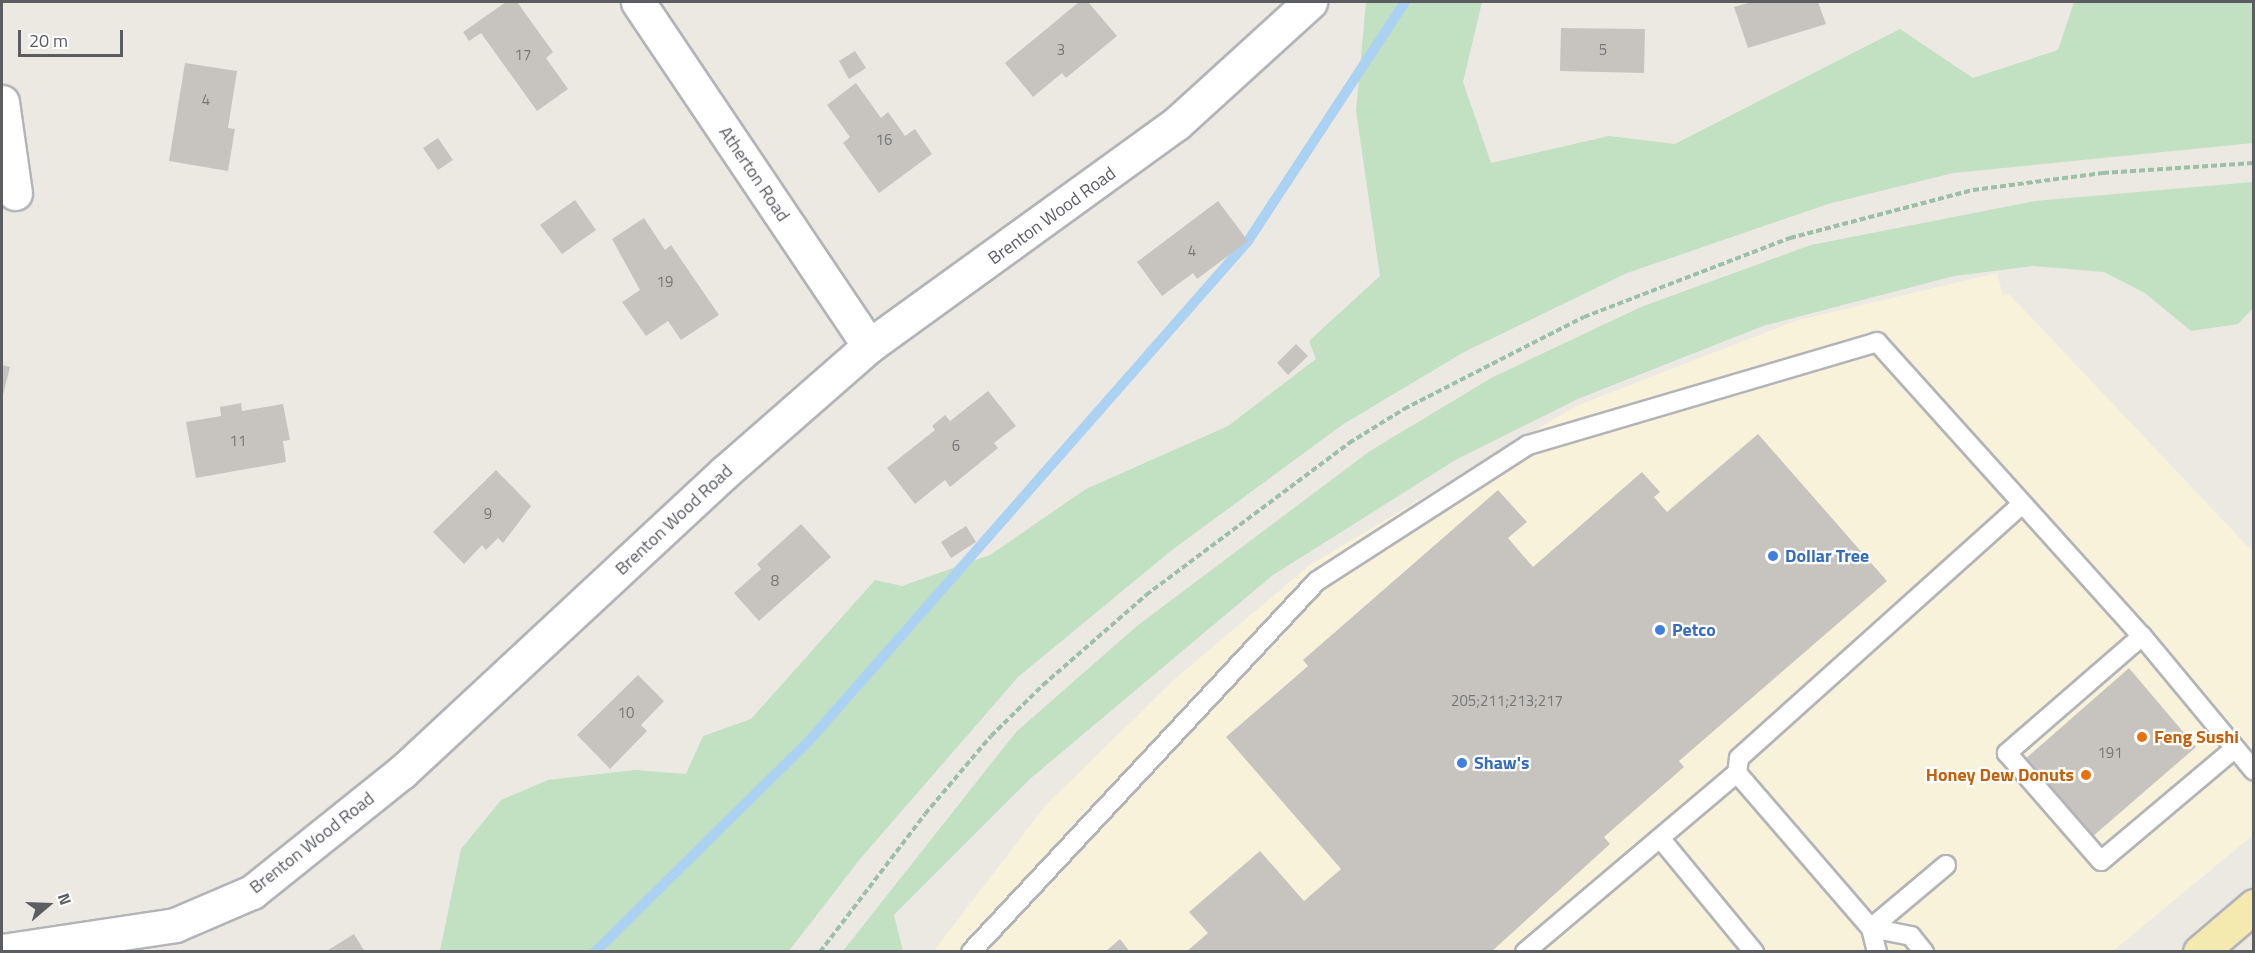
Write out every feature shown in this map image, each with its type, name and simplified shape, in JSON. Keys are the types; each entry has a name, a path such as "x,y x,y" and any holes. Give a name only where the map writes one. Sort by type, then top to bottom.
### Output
{"main road":[{"path":"2200,951 2253,906"}],"street":[{"name":"Atherton Road","path":"638,2 870,346"},
{"name":"Brenton Wood Road","path":"2,951 175,925 252,892 402,772 725,472 870,346 1177,123 1310,2"},
{"path":"2,102 15,193"}],"lane":[{"path":"971,951 1317,581 1528,445 1877,342 2142,636 2253,771"},
{"path":"1525,951 1737,773 1739,758 2022,504"},
{"path":"2142,636 2007,753 2101,861 2235,748"},
{"path":"1737,773 1871,928 1877,951"},
{"path":"1660,838 1754,951"},
{"path":"1871,928 1946,865"},
{"path":"1871,928 1911,936 1924,951"}],"shaded area":[{"path":"1997,273 2003,296 2009,294 2253,552 2253,835 2113,951 933,952 1045,806 1177,677 1310,565 1576,406 1795,321"}],"green space":[{"path":"1366,2 1482,2 1463,82 1491,163 1609,136 1675,144 1900,29 1973,78 2058,50 2074,2 2253,2 2253,143 1953,173 1828,204 1627,273 1464,352 1342,425 1172,550 1018,677 860,859 789,951 440,951 461,849 501,800 548,780 635,770 686,774 703,736 751,719 875,580 902,586 990,555 1086,489 1228,426 1316,359 1309,341 1380,276 1356,111"},
{"path":"2253,182 2253,308 2238,324 2191,331 2145,293 2104,272 2033,266 1954,276 1763,326 1580,398 1457,459 1273,575 1031,778 894,915 903,951 843,951 1016,732 1137,626 1370,451 1493,377 1641,307 1811,245 2035,201"}],"building":[{"path":"506,2 517,2 553,52 546,58 568,89 537,111 481,33 469,41 463,32"},
{"path":"1079,2 1088,2 1117,36 1066,78 1062,73 1033,97 1005,63"},
{"path":"1752,2 1818,2 1826,24 1748,48 1734,7"},
{"path":"1561,28 1645,29 1644,73 1560,71"},
{"path":"855,51 866,68 849,79 839,61"},
{"path":"185,63 237,71 228,128 235,129 228,171 169,161"},
{"path":"856,83 881,118 888,112 905,136 915,129 932,154 879,193 843,143 850,137 827,105"},
{"path":"438,138 453,160 438,170 423,148"},
{"path":"575,200 596,230 562,254 540,225"},
{"path":"1218,201 1248,241 1197,279 1193,273 1162,296 1137,262"},
{"path":"644,218 665,250 671,245 719,315 681,340 668,321 646,336 622,302 640,290 612,239"},
{"path":"1296,344 1308,356 1288,375 1277,363"},
{"path":"2,365 10,367 2,399"},
{"path":"988,391 1016,426 994,443 998,448 950,487 945,480 915,504 887,468 935,430 932,426 945,415 950,421"},
{"path":"241,403 242,411 283,404 290,440 283,441 286,462 196,478 186,422 221,416 220,407"},
{"path":"1758,434 1887,581 1679,761 1684,767 1604,837 1610,844 1491,952 1186,952 1208,933 1189,912 1260,851 1304,901 1341,869 1226,737 1308,666 1303,660 1498,490 1527,522 1508,538 1533,567 1642,472 1660,492 1654,497 1667,512"},
{"path":"496,470 531,506 503,543 498,538 486,550 482,545 464,564 433,532"},
{"path":"801,524 831,557 759,621 734,593 761,569 757,564"},
{"path":"966,526 976,542 951,558 941,542"},
{"path":"2129,668 2196,747 2092,837 2025,759"},
{"path":"638,675 664,701 641,725 647,731 610,769 577,735"},
{"path":"354,934 365,952 325,952"},
{"path":"1120,939 1130,952 1105,952"}],"waterway":[{"path":"595,952 808,742 1248,241 1405,2"}],"place":[{"name":"Dollar Tree","path":"1773,556"},
{"name":"Petco","path":"1660,630"},
{"name":"Feng Sushi","path":"2142,737"},
{"name":"Shaw's","path":"1462,763"},
{"name":"Honey Dew Donuts","path":"2086,775"}]}
